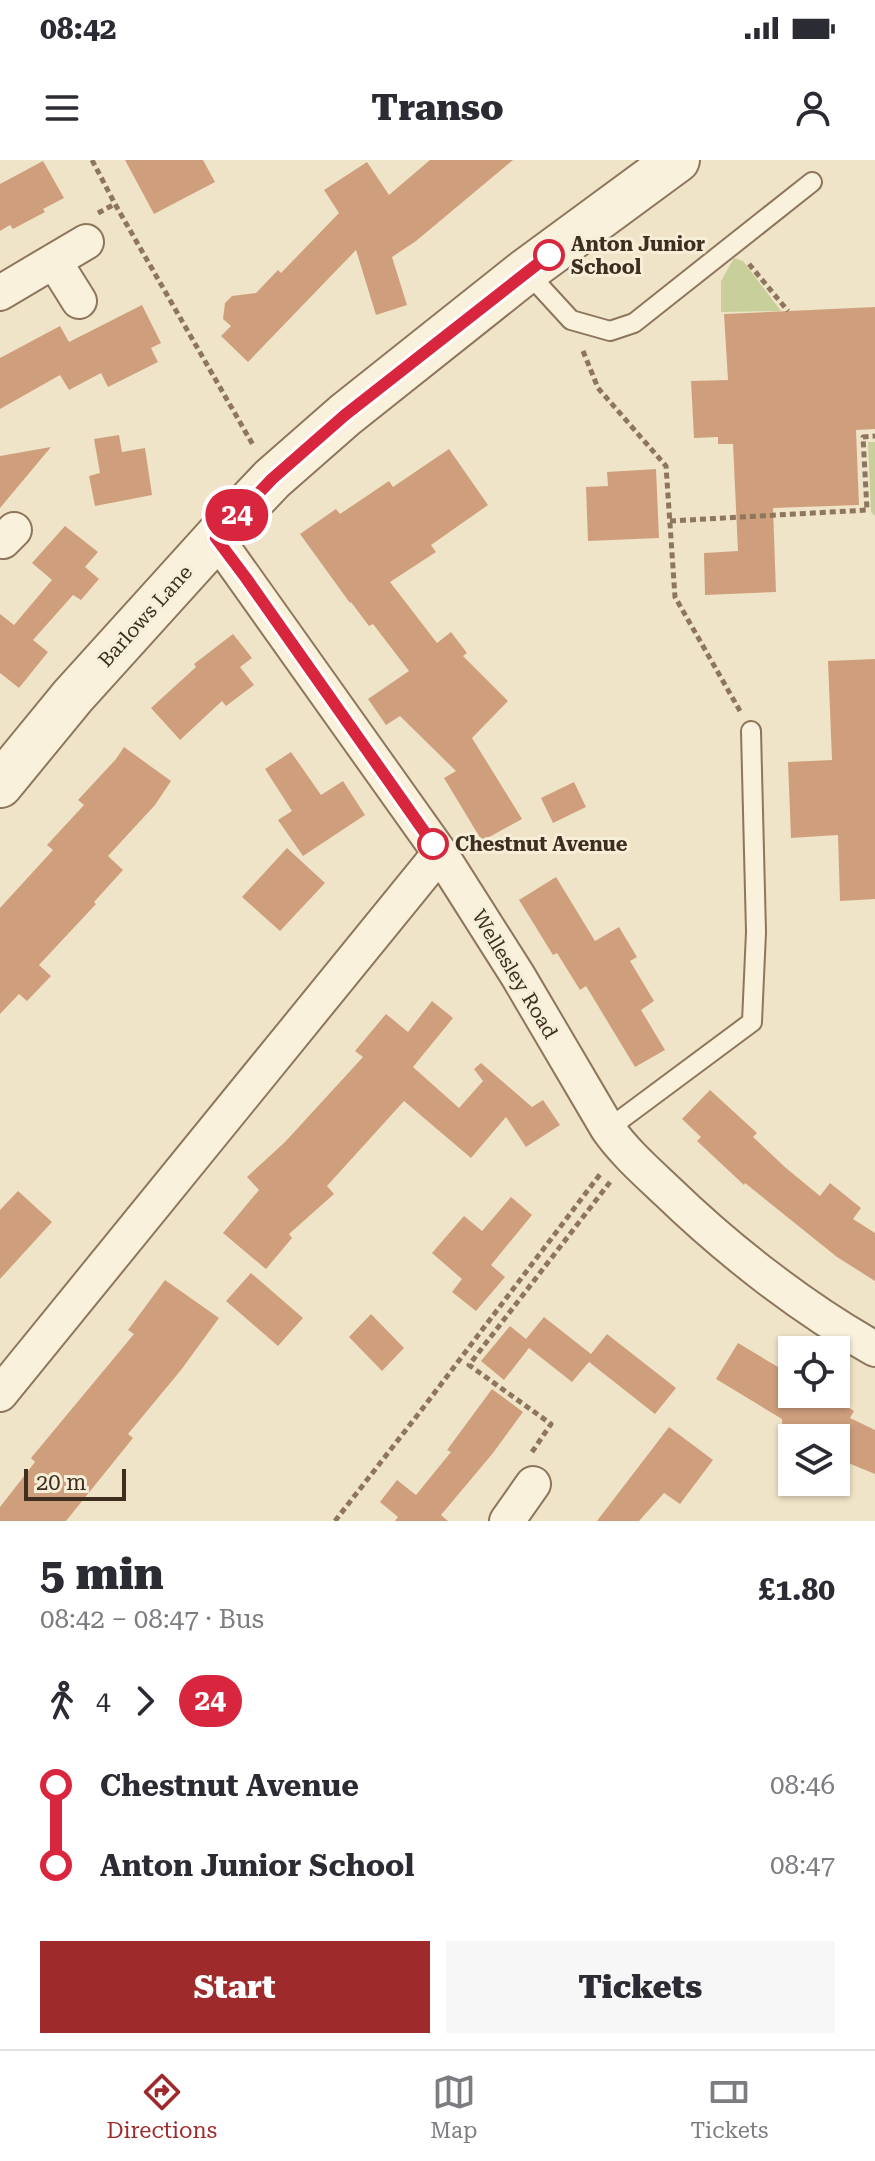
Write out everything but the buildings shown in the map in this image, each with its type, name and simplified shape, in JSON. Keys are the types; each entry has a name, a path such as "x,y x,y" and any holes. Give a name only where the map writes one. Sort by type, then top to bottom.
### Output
{"street":[{"name":"Barlows Lane","path":"0,785 73,696 272,479 345,415 526,271 677,160"},
{"path":"0,293 86,242"},
{"path":"54,261 79,301"},
{"name":"Wellesley Road","path":"216,538 440,853 620,1144 711,1234 836,1327 875,1349"},
{"path":"0,1394 440,853"},
{"path":"507,1521 533,1484"}],"lane":[{"path":"526,271 571,320 610,331 634,323 812,182"},
{"path":"620,1144 752,1022 756,932 751,731"}],"path":[{"path":"92,160 272,479"},
{"path":"734,244 788,311"},
{"path":"571,320 598,388 666,466 675,597 751,731"},
{"path":"670,521 867,510 863,437 875,436"},
{"path":"533,1484 525,1463 551,1424 469,1365 620,1144"},
{"path":"335,1521 620,1144"}],"green space":[{"path":"734,258 743,261 781,311 721,312 721,281"},
{"path":"868,442 875,442 875,516 871,512"}],"bus line":[{"name":"24","path":"433,844 216,538 272,479 345,415 549,255"}],"place":[{"name":"Anton Junior School","path":"549,255"},
{"name":"Chestnut Avenue","path":"433,844"}]}
